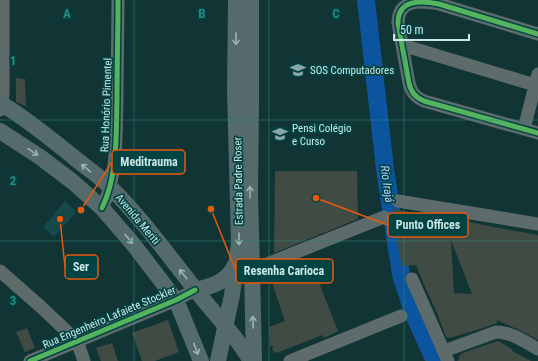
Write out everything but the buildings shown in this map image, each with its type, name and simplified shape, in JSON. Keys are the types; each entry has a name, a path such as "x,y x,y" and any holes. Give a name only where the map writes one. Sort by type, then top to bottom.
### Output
{"main road":[{"name":"Estrada Padre Roser","path":"218,361 232,294 239,243 235,91 236,0"},
{"name":"Estrada Padre Roser","path":"251,0 250,195 252,361"},
{"name":"Avenida Meriti","path":"0,106 20,116 111,187 144,225 195,290 234,335 252,361"},
{"name":"Avenida Meriti","path":"0,131 40,157 73,182 102,208 133,244 176,300 201,361"},
{"path":"195,290 205,288 224,280 232,272 237,261"}],"street":[{"path":"0,106 3,83 3,0"},
{"name":"Rua Honório Pimentel","path":"102,208 111,187 114,160 116,130 118,0"},
{"path":"538,34 429,2 407,2 403,5 398,16 410,89 417,98 538,132"},
{"path":"402,45 537,79 524,128"},
{"path":"398,201 538,224"},
{"path":"252,270 384,217"},
{"path":"0,271 77,341 84,361"},
{"path":"412,279 446,356 496,332 503,332 538,349"},
{"name":"Rua Engenheiro Lafaiete Stockler","path":"30,361 176,300 195,290"},
{"path":"290,361 401,316"}],"shaded area":[{"path":"65,201 76,212 54,237 43,227"}],"waterway":[{"name":"Rio Irajá","path":"366,0 385,169 401,275 414,315 435,361"}],"cycle path":[{"path":"102,208 107,196 114,169 117,99 118,0"},
{"path":"538,34 439,4 424,2 411,3 406,6 399,15 398,23 410,86 412,92 418,98 538,133"},
{"path":"30,361 176,300 195,290"}],"place":[{"name":"SOS Computadores","path":"298,70"},
{"name":"Pensi Colégio e Curso","path":"280,134"},
{"name":"Punto Offices","path":"316,198"},
{"name":"Resenha Carioca","path":"211,209"},
{"name":"Meditrauma","path":"81,210"},
{"name":"Ser","path":"60,219"}]}
